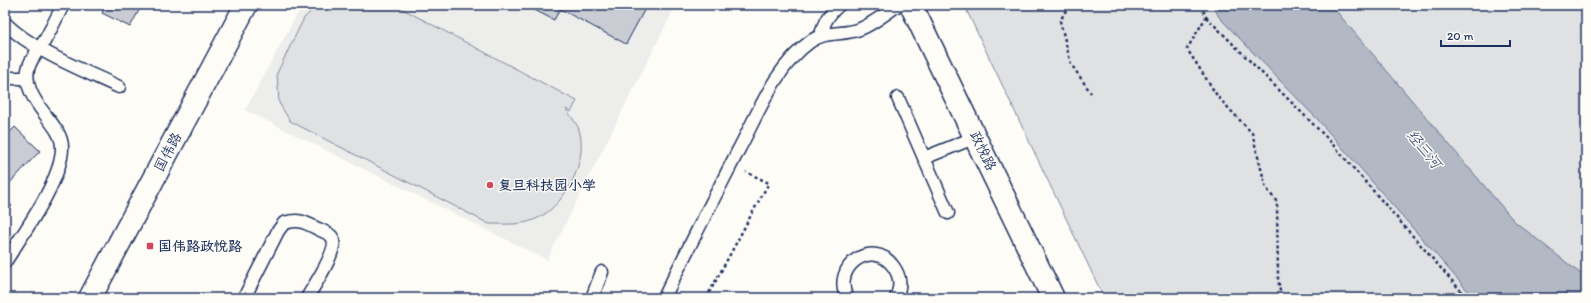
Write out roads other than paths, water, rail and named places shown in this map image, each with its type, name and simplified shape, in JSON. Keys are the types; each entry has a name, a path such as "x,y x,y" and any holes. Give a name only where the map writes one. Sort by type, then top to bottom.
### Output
{"street":[{"name":"国伟路","path":"90,298 246,5"},
{"name":"政悦路","path":"911,5 1053,298"}],"lane":[{"path":"5,262 43,201 60,165 62,146 59,134 35,101 29,88 27,78 29,66 63,5"},
{"path":"822,34 823,22 839,5"},
{"path":"664,298 780,73 794,54 822,34 844,33 860,29 898,5"},
{"path":"5,23 13,31 39,48 119,87"},
{"path":"5,80 11,78 27,78"},
{"path":"898,98 948,213"},
{"path":"924,158 976,137"},
{"path":"244,298 278,230 284,223 295,220 303,222 332,237 334,243 332,253 307,298"},
{"path":"847,298 844,292 843,283 846,271 858,258 867,255 881,256 890,262 898,273 900,288 896,298"},
{"path":"592,298 602,272"}],"water":[{"name":"经三河","path":"1213,5 1331,5 1514,221 1586,278 1586,298 1474,298 1319,121 1219,17"}],"place":[{"name":"复旦科技园小学","path":"490,185"},
{"name":"国伟路政悦路","path":"150,246"}]}
